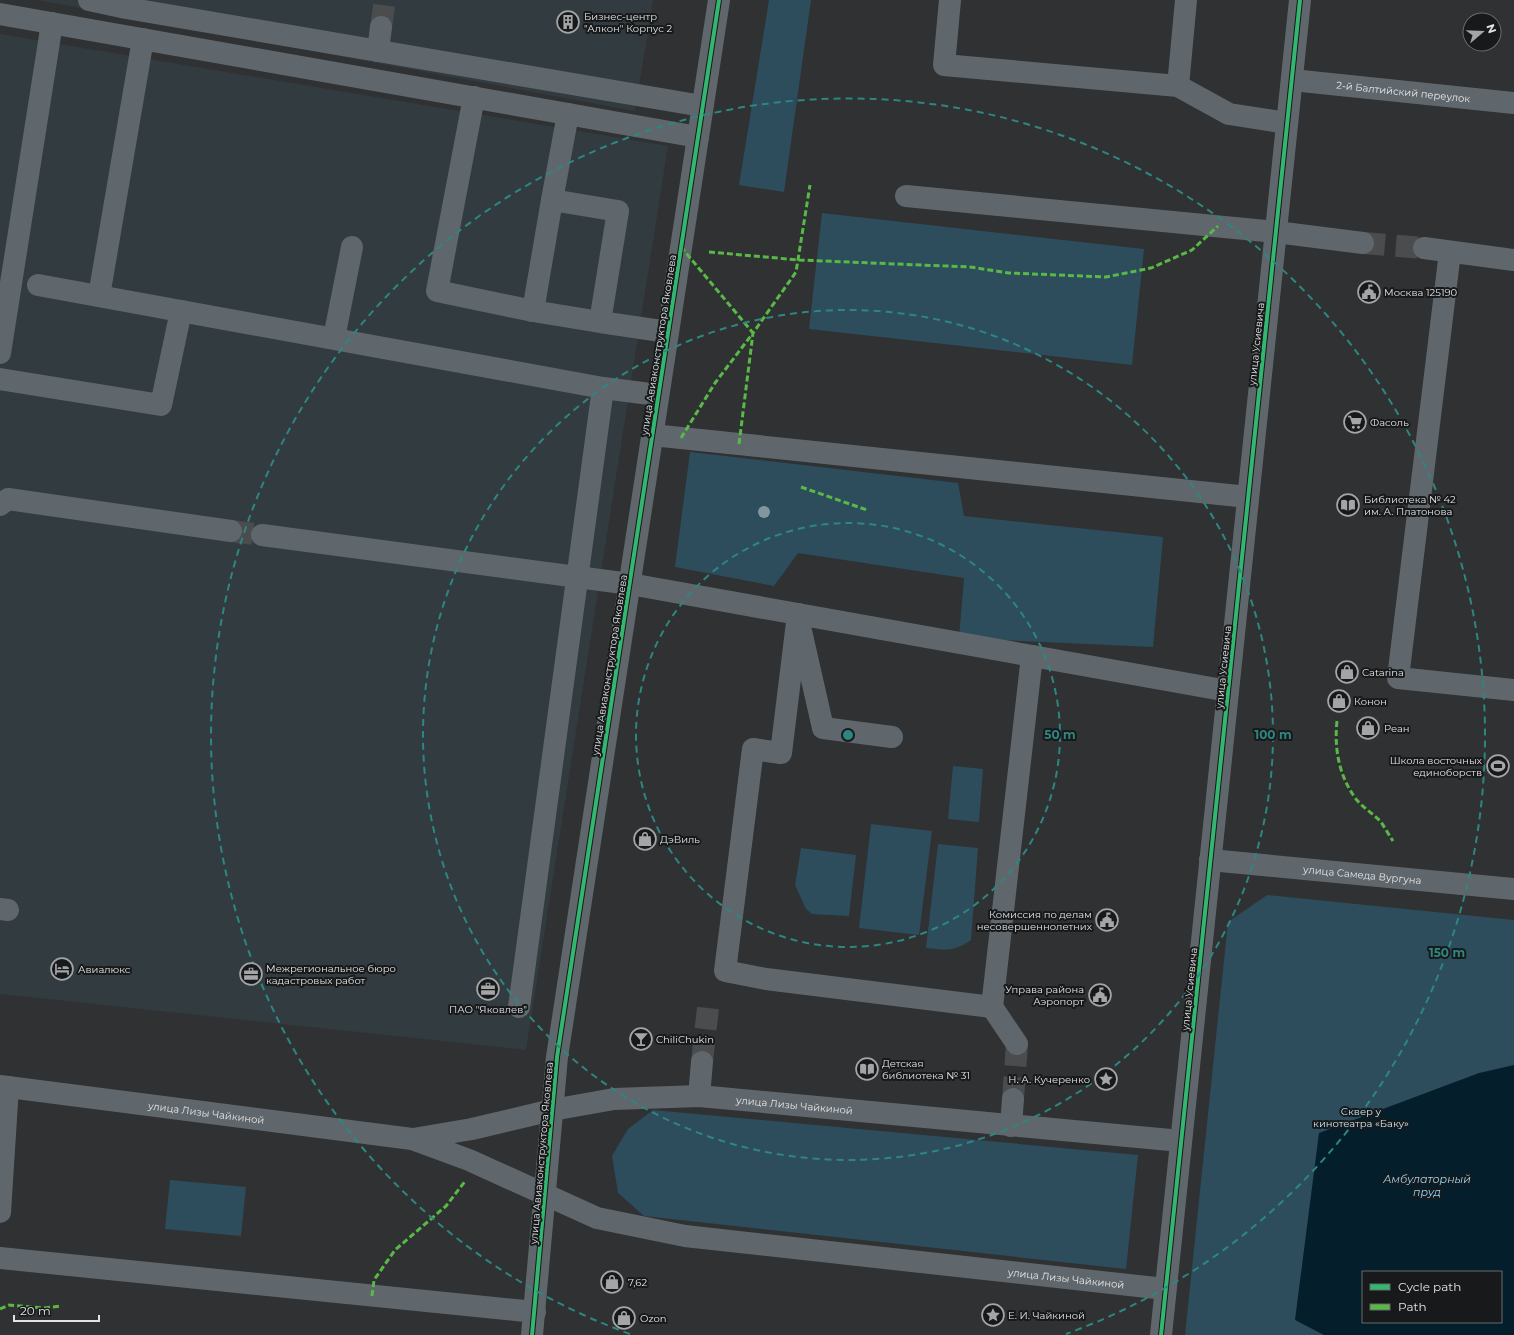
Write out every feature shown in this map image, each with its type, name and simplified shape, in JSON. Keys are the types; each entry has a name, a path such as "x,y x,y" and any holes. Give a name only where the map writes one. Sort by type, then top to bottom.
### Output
{"street":[{"path":"89,0 702,106"},
{"name":"улица Авиаконструктора Яковлева","path":"532,1335 557,1057 719,0"},
{"path":"950,0 944,65 1178,86 1229,114 1287,123"},
{"path":"1178,86 1186,0"},
{"name":"улица Усиевича","path":"1161,1335 1300,0"},
{"path":"0,14 698,137"},
{"path":"0,353 52,23"},
{"path":"378,51 381,27"},
{"path":"99,296 144,39"},
{"name":"2-й Балтийский переулок","path":"1292,80 1514,103"},
{"path":"474,98 437,291 533,311 668,332"},
{"path":"533,311 568,114"},
{"path":"906,196 1276,232 1363,242"},
{"path":"552,200 618,211 600,322"},
{"path":"334,338 352,247"},
{"path":"1424,248 1514,260"},
{"path":"1450,252 1398,678 1514,690"},
{"path":"38,285 603,388 658,395"},
{"path":"0,379 161,405 181,311"},
{"path":"519,1007 603,388"},
{"path":"652,435 1248,497"},
{"path":"0,505 8,499 231,531"},
{"path":"262,535 630,584 1228,691"},
{"path":"798,614 823,728 892,737"},
{"path":"798,614 781,753 753,749 726,971 766,979 992,1007"},
{"path":"1017,1044 992,1007 1032,656"},
{"name":"улица Самеда Вургуна","path":"1210,860 1514,889"},
{"path":"700,1096 702,1062"},
{"path":"0,1212 4,1087"},
{"name":"улица Лизы Чайкиной","path":"4,1087 412,1139 468,1160 596,1218 685,1236 1165,1289"},
{"name":"улица Лизы Чайкиной","path":"412,1139 472,1129 552,1110 614,1099 700,1096 1181,1141"},
{"path":"1011,1126 1013,1099"},
{"path":"0,1258 535,1312"}],"shaded area":[{"path":"37,0 653,0 635,111"},
{"path":"0,34 668,146 526,1050 0,994"}],"green space":[{"path":"769,0 811,0 784,192 739,185"},
{"path":"822,213 1144,249 1132,365 809,329"},
{"path":"690,452 958,483 964,516 1163,537 1153,647 959,638 964,578 798,553 774,586 675,567"},
{"path":"953,766 983,769 979,822 948,819"},
{"path":"871,824 932,831 919,935 859,928"},
{"path":"938,844 978,848 971,940 960,947 950,949 926,948"},
{"path":"801,848 856,855 849,916 812,914 806,909 795,885"},
{"name":"Сквер у кинотеатра «Баку»","path":"1267,895 1514,920 1514,1335 1185,1335 1228,922"},
{"path":"653,1110 1138,1155 1126,1269 644,1216 618,1193 612,1156 628,1129"},
{"path":"170,1180 246,1187 241,1236 165,1229"}],"water":[{"name":"Амбулаторный пруд","path":"1514,1065 1514,1335 1324,1335 1295,1320 1319,1133 1479,1073"}],"tunnel":[{"path":"381,27 385,0"},
{"path":"1363,243 1424,248"},
{"path":"231,531 262,535"},
{"path":"702,1062 708,1008"},
{"path":"1013,1099 1017,1044"}],"marked path":[{"path":"739,444 753,333 796,272 810,185"},
{"path":"709,252 799,260 970,267 1009,273 1106,277 1151,268 1192,250 1218,226"},
{"path":"681,247 753,333 715,383 681,438"},
{"path":"801,487 867,510"},
{"path":"1337,721 1337,752 1345,781 1356,799 1381,822 1393,841"},
{"path":"372,1296 374,1280 395,1250 446,1206 466,1180"},
{"path":"0,1309 9,1305 43,1308 62,1306"}],"cycle path":[{"path":"532,1335 557,1057 719,0"},
{"path":"1161,1335 1300,0"}],"place":[{"name":"Бизнес-центр \"Алкон\" Корпус 2","path":"568,22"},
{"name":"Москва 125190","path":"1369,292"},
{"name":"Фасоль","path":"1355,422"},
{"name":"Библиотека № 42 им. А. Платонова","path":"1348,505"},
{"name":"Catarina","path":"1347,672"},
{"name":"Конон","path":"1339,701"},
{"name":"Реан","path":"1368,728"},
{"name":"Школа восточных единоборств","path":"1498,766"},
{"name":"ДэВиль","path":"645,839"},
{"name":"Комиссия по делам несовершеннолетних","path":"1107,920"},
{"name":"Авиалюкс","path":"62,969"},
{"name":"Межрегиональное бюро кадастровых работ","path":"251,974"},
{"name":"ПАО \"Яковлев\"","path":"488,989"},
{"name":"Управа района Аэропорт","path":"1100,995"},
{"name":"ChiliChukin","path":"641,1039"},
{"name":"Детская библиотека № 31","path":"867,1069"},
{"name":"Н. А. Кучеренко","path":"1106,1079"},
{"name":"7,62","path":"612,1282"},
{"name":"Е. И. Чайкиной","path":"993,1315"},
{"name":"Ozon","path":"624,1318"}]}
